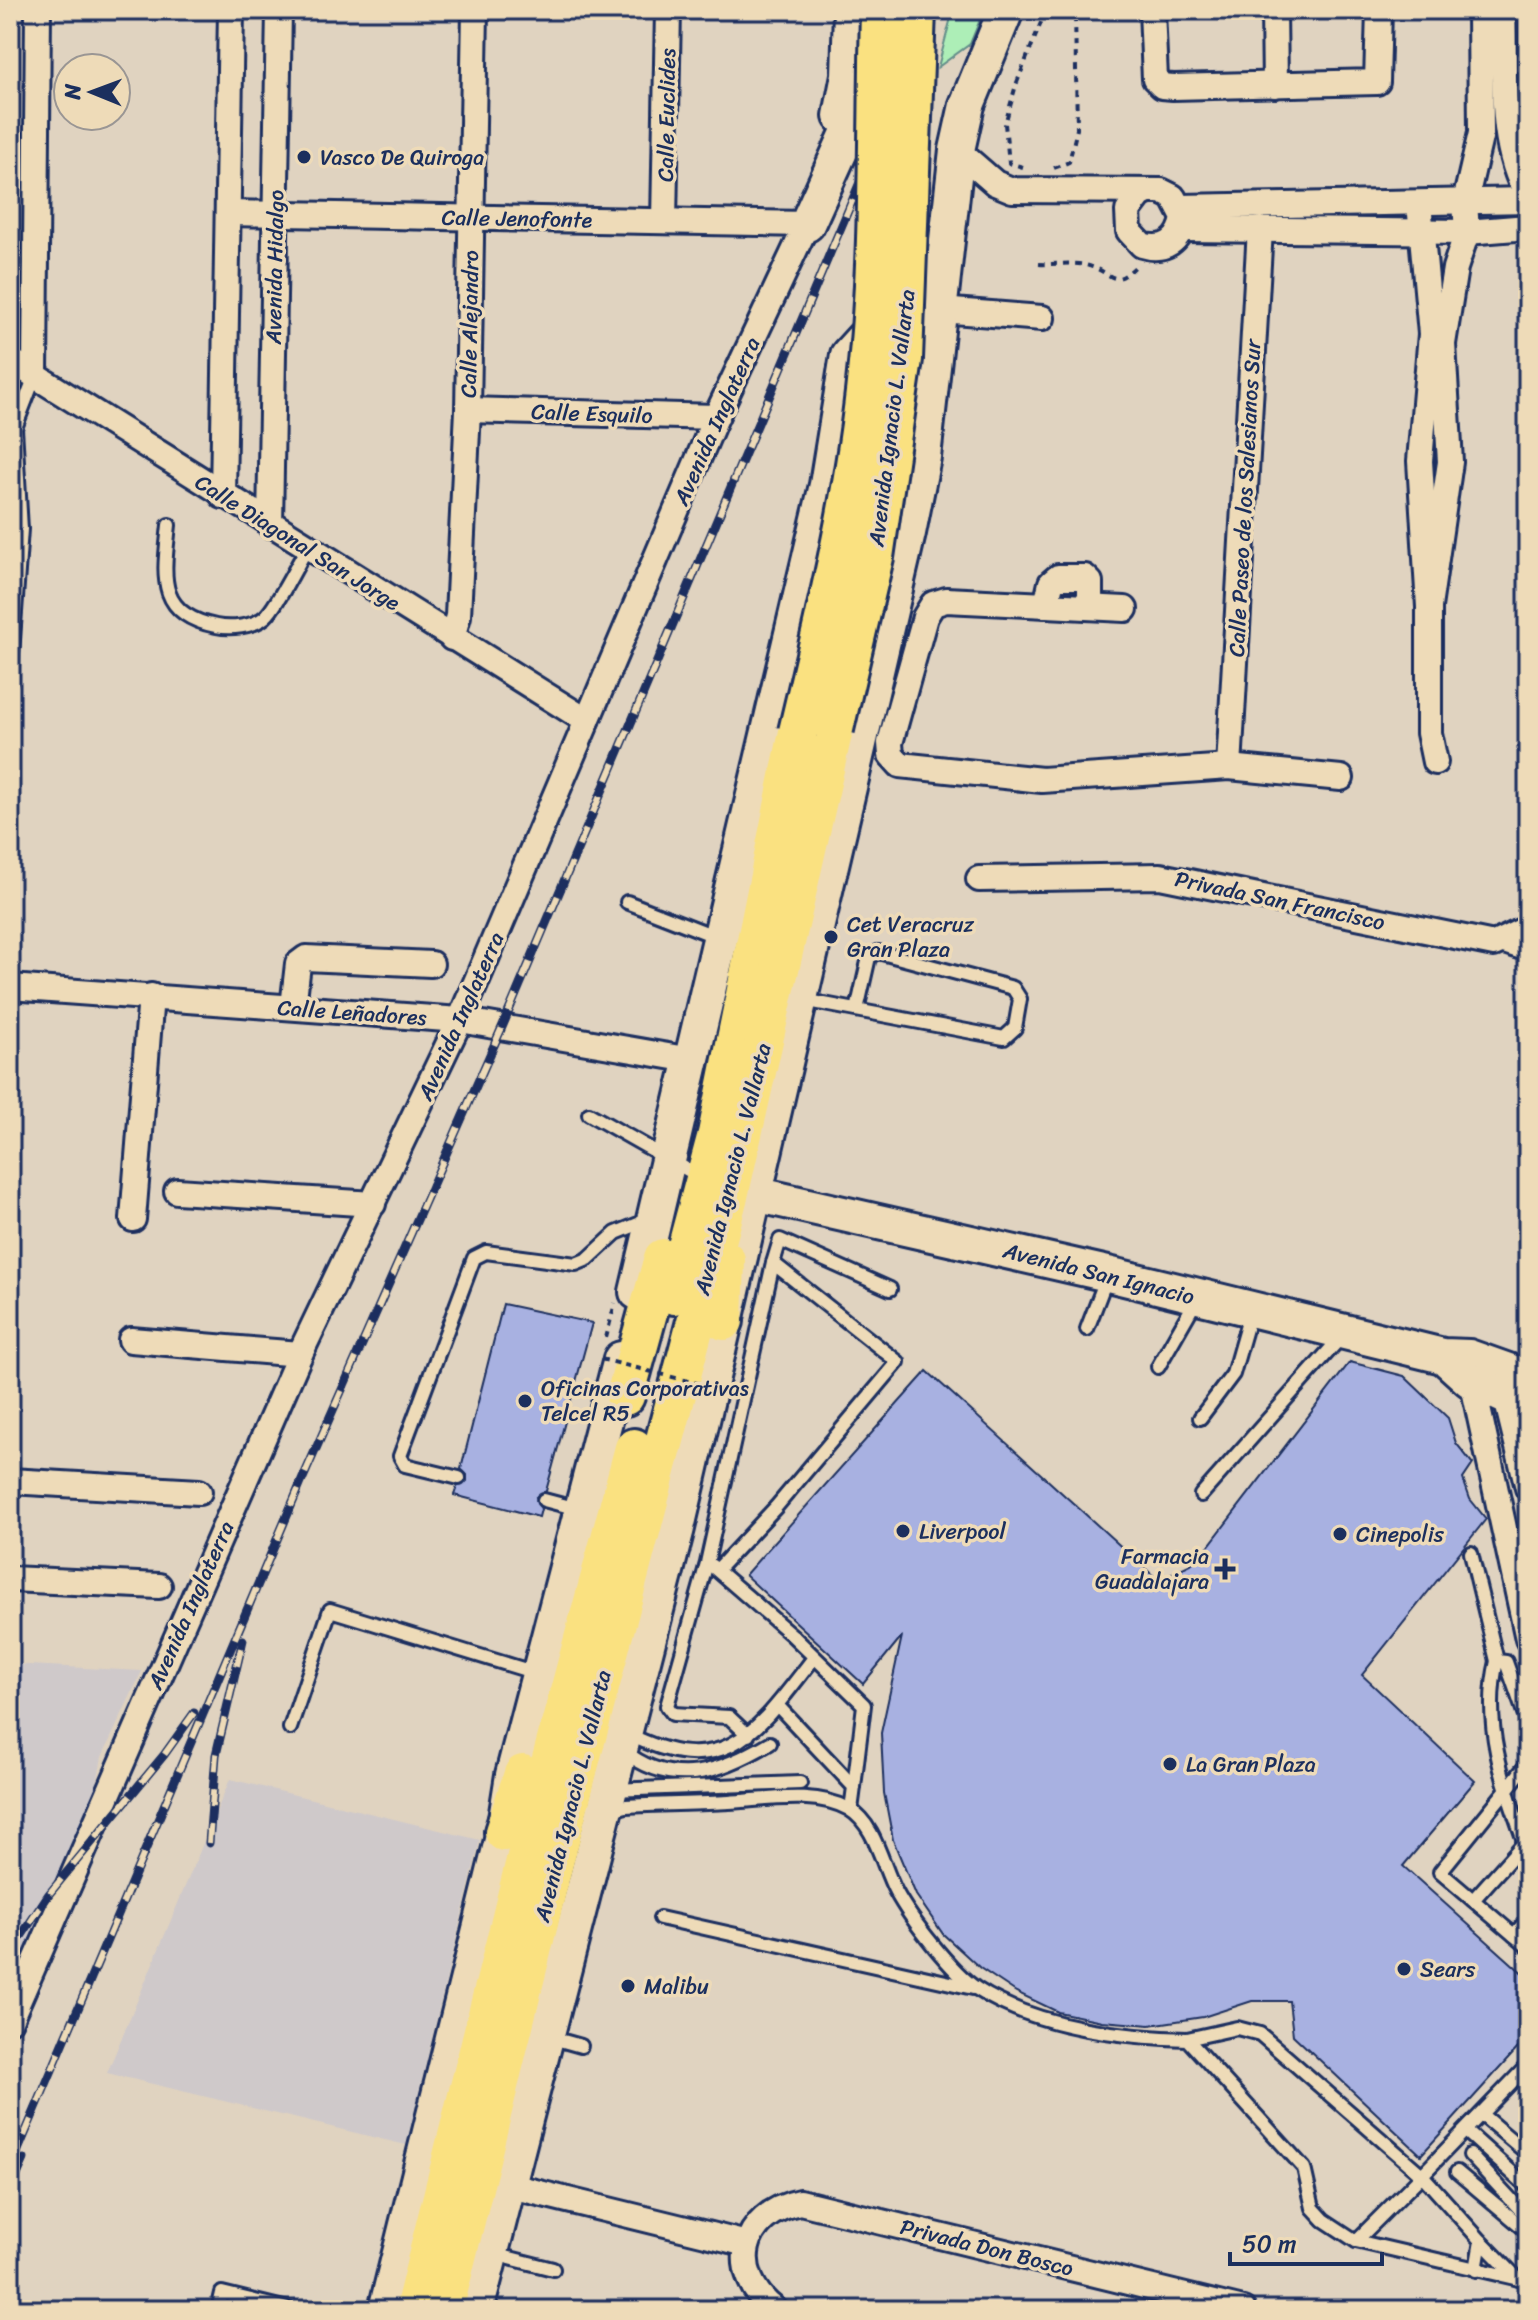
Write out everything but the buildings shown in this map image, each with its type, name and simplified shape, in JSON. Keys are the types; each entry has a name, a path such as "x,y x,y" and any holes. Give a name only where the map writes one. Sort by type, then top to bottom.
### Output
{"main road":[{"path":"812,210 847,92 851,10"},
{"name":"Avenida Ignacio L. Vallarta","path":"414,2310 539,1804 709,1180 816,730 868,374 880,10"},
{"name":"Avenida Inglaterra","path":"812,210 905,10"},
{"name":"Avenida Ignacio L. Vallarta","path":"444,2310 475,2248 529,2032 666,1426 717,1134 816,730 874,557 903,359 916,10"},
{"path":"934,370 957,150 967,105 1006,10"},
{"name":"Avenida Ignacio L. Vallarta","path":"386,2310 504,1832 513,1775 655,1217 709,1180 800,999 908,533 934,370 924,342 911,334 886,329 868,333 848,355 827,485 691,1060 709,1180"},
{"path":"709,1180 724,1321"},
{"path":"625,1396 709,1180"},
{"name":"Avenida San Ignacio","path":"709,1180 1345,1333 1492,1377"},
{"name":"Avenida Ignacio L. Vallarta","path":"529,2032 608,1801 724,1321"},
{"path":"504,1832 590,1553"},
{"path":"466,1990 471,2083"},
{"name":"Avenida Ignacio L. Vallarta","path":"475,2248 476,2310"}],"street":[{"path":"35,376 38,10"},
{"path":"223,496 231,10"},
{"name":"Avenida Hidalgo","path":"270,525 279,10"},
{"name":"Calle Alejandro","path":"452,638 458,616 468,410 475,10"},
{"name":"Calle Euclides","path":"664,221 668,10"},
{"path":"1152,10 1153,67 1155,79 1162,86 1377,82 1379,10"},
{"path":"1274,10 1275,85"},
{"path":"1435,762 1429,733 1429,607 1420,461 1438,334 1467,232 1465,202 1481,133 1480,10"},
{"path":"1182,218 1528,198 1519,180 1509,143 1503,10"},
{"path":"957,150 995,183 1012,190 1161,191 1182,218 1260,229 1467,232 1528,227"},
{"path":"1148,191 1133,202 1127,221 1135,239 1151,248 1175,240 1182,218"},
{"path":"1419,203 1419,230 1438,334"},
{"name":"Calle Jenofonte","path":"228,213 664,221 812,210"},
{"name":"Avenida Inglaterra","path":"10,2020 300,1354 460,1020 716,417 812,210"},
{"name":"Calle Paseo de los Salesianos Sur","path":"1229,767 1260,229"},
{"path":"1426,268 1455,268"},
{"path":"940,310 1042,318"},
{"name":"Calle Diagonal San Jorge","path":"10,360 587,721"},
{"name":"Calle Esquilo","path":"468,410 716,417"},
{"path":"1125,609 946,600 933,604 925,617 890,743 891,755 900,765 1042,780 1229,767 1341,778"},
{"name":"Privada San Francisco","path":"979,879 1171,877 1494,944"},
{"path":"1494,944 1528,928"},
{"path":"293,1007 298,964 306,958 431,964"},
{"name":"Calle Leñadores","path":"10,987 460,1020 503,1025 691,1060"},
{"path":"133,1219 151,996"},
{"path":"177,1191 373,1204"},
{"path":"131,1340 300,1354"},
{"path":"1492,1377 1528,1488"},
{"path":"1492,1377 1528,1639"},
{"path":"10,1481 199,1492"},
{"path":"10,1579 159,1586"},
{"path":"492,2181 747,2244 745,2265 750,2283 760,2299 775,2310"},
{"name":"Privada Don Bosco","path":"747,2244 766,2215 782,2206 810,2204 1243,2310"}],"lane":[{"path":"10,681 15,530 13,428 35,376"},
{"path":"169,525 164,576 175,607 192,621 222,627 242,626 265,617 307,548"},
{"path":"627,902 720,938"},
{"path":"1494,944 1528,955"},
{"path":"800,999 857,1010 1004,1038 1015,1028 1020,999 1013,988 878,952 869,957 857,1010"},
{"path":"589,1114 709,1180"},
{"path":"459,1478 405,1465 400,1456 474,1258 486,1252 576,1264 588,1259 616,1233 655,1217"},
{"path":"748,1735 729,1717 673,1714 667,1706 712,1566 780,1240 890,1289"},
{"path":"712,1566 776,1507 898,1362 773,1263"},
{"path":"1087,1329 1108,1274"},
{"path":"1158,1367 1198,1297"},
{"path":"1200,1418 1233,1374 1251,1311"},
{"path":"1201,1495 1345,1333"},
{"path":"544,1500 581,1510"},
{"path":"1471,1553 1497,1661 1492,1682 1492,1730 1526,1847"},
{"path":"712,1566 793,1636 813,1659 864,1705 851,1810"},
{"path":"290,1728 330,1610 539,1674"},
{"path":"624,1741 711,1753 735,1746 777,1705 813,1659"},
{"path":"1497,1661 1506,1662 1528,1724"},
{"path":"777,1705 854,1787"},
{"path":"624,1741 644,1767 663,1774 733,1765 770,1743"},
{"path":"1528,1763 1440,1872 1528,1947"},
{"path":"608,1801 800,1783"},
{"path":"608,1801 626,1806 779,1798 829,1801 851,1810 867,1825 908,1915 974,1988"},
{"path":"1473,1900 1526,1847 1528,1813"},
{"path":"660,1918 974,1988 1008,2005 1101,2031 1138,2038 1187,2039 1237,2028 1260,2034 1422,2175 1481,2241 1523,2280"},
{"path":"1514,1935 1528,1919"},
{"path":"529,2032 581,2046"},
{"path":"1187,2039 1304,2168 1313,2208 1324,2220 1356,2241 1523,2280"},
{"path":"1356,2241 1467,2132 1528,2065"},
{"path":"1482,2115 1528,2154"},
{"path":"1467,2132 1528,2187"},
{"path":"1470,2155 1528,2218"},
{"path":"1457,2172 1528,2232"},
{"path":"1476,2270 1481,2241"},
{"path":"475,2248 553,2269"},
{"path":"218,2310 222,2293 292,2310"}],"path":[{"path":"1030,170 1009,163 1005,124 1016,85 1046,10"},
{"path":"1041,173 1069,162 1077,129 1075,10"},
{"path":"1039,264 1093,267 1111,278 1122,277 1151,248"},
{"path":"601,1359 720,1389"}],"shaded area":[{"path":"10,1664 142,1671 102,1757 87,1835 10,2016"},
{"path":"230,1779 480,1840 406,2145 107,2073"}],"green space":[{"path":"953,10 984,10 970,44 938,67"}],"railway":[{"path":"10,2169 303,1478 503,1025 933,10"},
{"path":"209,1843 216,1755 243,1640"},
{"path":"10,1953 49,1894 164,1755 194,1713"},
{"path":"10,2191 24,2159"}],"place":[{"name":"Vasco De Quiroga","path":"304,157"},
{"name":"Cet Veracruz Gran Plaza","path":"831,937"},
{"name":"Oficinas Corporativas Telcel R5","path":"525,1401"},
{"name":"Liverpool","path":"903,1531"},
{"name":"Cinepolis","path":"1340,1534"},
{"name":"Farmacia Guadalajara","path":"1225,1569"},
{"name":"La Gran Plaza","path":"1170,1764"},
{"name":"Sears","path":"1404,1969"},
{"name":"Malibu","path":"628,1986"}]}
